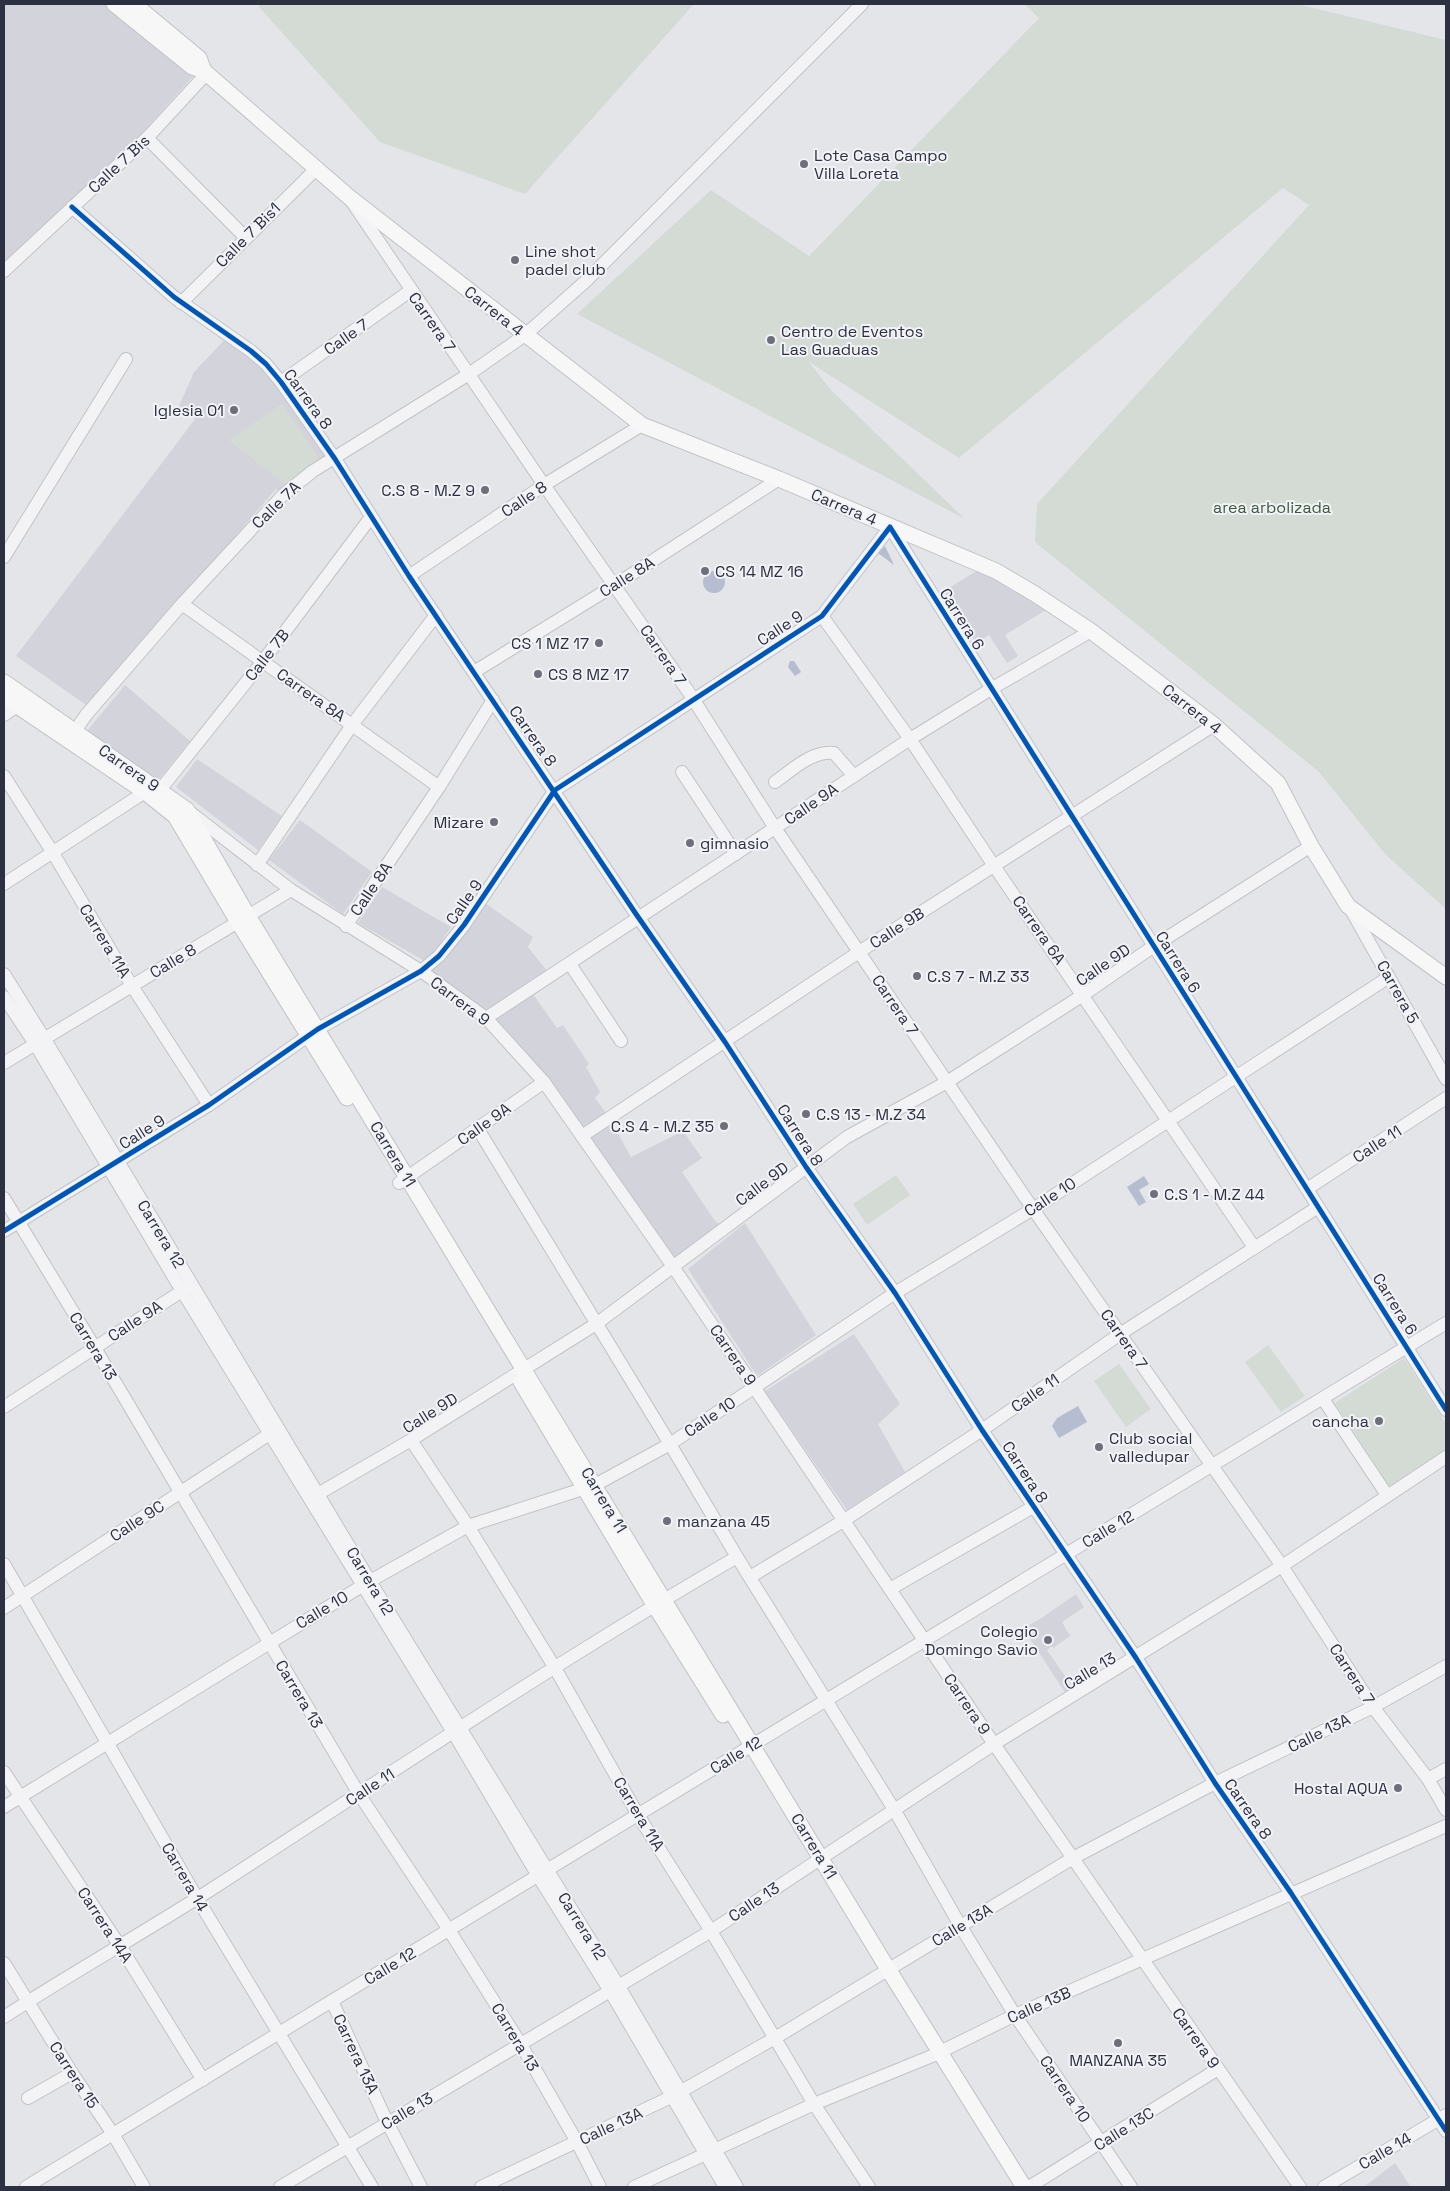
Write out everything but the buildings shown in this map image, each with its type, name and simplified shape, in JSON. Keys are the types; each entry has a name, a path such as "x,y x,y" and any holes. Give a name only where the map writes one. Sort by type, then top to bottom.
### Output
{"main road":[{"name":"Carrera 4","path":"114,4 192,68 205,72 349,197 525,336 642,425 778,479 996,570 1091,632 1214,725 1278,783 1311,846 1348,906 1446,977"},
{"name":"Carrera 4","path":"134,4 199,58 205,72"},
{"name":"Carrera 9","path":"4,682 23,702 152,791"},
{"name":"Carrera 9","path":"4,697 23,702 75,731 181,813"},
{"name":"Carrera 11","path":"181,813 243,919 520,1370 884,1971 936,2054 1024,2187"},
{"name":"Carrera 11","path":"936,2054 1012,2187"}],"street":[{"name":"Calle 7A","path":"75,731 182,604 283,495 313,471 335,459 525,336 588,280 862,4"},
{"name":"Calle 7 Bis","path":"4,271 147,138 205,72"},
{"path":"147,138 245,237"},
{"name":"Calle 7 Bis1","path":"181,303 245,237 316,169"},
{"name":"Carrera 7","path":"349,197 410,291 615,585 692,699 775,828 1033,1209 1282,1566 1373,1707 1428,1780 1446,1810"},
{"name":"Carrera 8","path":"72,207 181,303 251,351 266,364 281,382 335,459 409,576 555,790 639,918 725,1042 806,1167 895,1293 982,1430 1136,1658 1215,1784 1291,1893 1442,2118 1446,2131"},
{"name":"Calle 7","path":"281,382 410,291"},
{"path":"4,557 126,359"},
{"name":"Calle 8","path":"409,576 544,485 642,425"},
{"name":"Calle 8A","path":"474,672 615,585 778,479"},
{"name":"Calle 7B","path":"4,884 152,791 263,662 372,517"},
{"name":"Calle 9","path":"4,1231 209,1105 314,1032 421,971 439,956 464,925 555,790 822,616 890,527"},
{"name":"Carrera 6","path":"890,527 1446,1410"},
{"name":"Carrera 8A","path":"182,604 439,786"},
{"path":"257,865 352,725 436,615"},
{"name":"Carrera 6A","path":"822,616 910,738 994,866 1254,1247"},
{"name":"Calle 9A","path":"486,1018 910,738 1091,632"},
{"name":"Calle 8A","path":"346,926 439,786 493,700"},
{"path":"4,715 23,702"},
{"name":"Calle 9B","path":"582,1136 859,952 1214,725"},
{"path":"775,782 824,751 834,753 854,776"},
{"path":"682,772 736,854"},
{"name":"Carrera 11A","path":"4,776 53,853 132,986 209,1105"},
{"name":"Carrera 9","path":"181,813 291,890 421,971 486,1018 544,1082 674,1268 994,1744 1300,2187"},
{"name":"Calle 9D","path":"313,1497 411,1440 596,1324 674,1268 847,1137 947,1082 1154,946 1311,846"},
{"name":"Calle 8","path":"4,1063 291,890"},
{"name":"Carrera 5","path":"1348,906 1446,1078"},
{"path":"570,964 621,1041"},
{"name":"Carrera 12","path":"4,974 40,1041 313,1497 614,1988 710,2152 737,2187"},
{"name":"Calle 10","path":"4,1807 268,1642 366,1583 468,1526 589,1486 670,1444 895,1293 1033,1209 1389,977"},
{"name":"Carrera 12","path":"4,997 40,1041"},
{"name":"Calle 9A","path":"403,1180 544,1082"},
{"name":"Calle 11","path":"1307,1189 1446,1098"},
{"path":"478,1129 737,1557 895,1811 960,1927 1015,2015"},
{"name":"Carrera 13","path":"4,1198 359,1794 449,1930 520,2043 577,2142 600,2187"},
{"name":"Calle 11","path":"750,1577 843,1521 982,1430 1120,1334 1318,1207"},
{"name":"Calle 9A","path":"4,1407 187,1288"},
{"name":"Carrera 12","path":"187,1288 271,1433 313,1497"},
{"name":"Calle 12","path":"26,2187 925,1642 1446,1323"},
{"path":"1323,1399 1387,1495"},
{"name":"Calle 9C","path":"4,1608 271,1433"},
{"name":"Carrera 11A","path":"411,1440 468,1526 555,1668 638,1815 711,1931 814,2104 869,2187"},
{"name":"Calle 13","path":"280,2187 711,1931 994,1744 1136,1658 1282,1566 1446,1457"},
{"path":"890,1589 1033,1507"},
{"name":"Calle 11","path":"4,2017 197,1898 660,1602 737,1557"},
{"name":"Carrera 14","path":"4,1564 197,1898 372,2187"},
{"name":"Calle 13A","path":"481,2187 676,2094 776,2038 1073,1858 1215,1784 1373,1707 1446,1666"},
{"path":"1428,1780 1446,1769"},
{"name":"Carrera 14A","path":"4,1772 120,1946 203,2080"},
{"name":"Calle 13B","path":"634,2187 814,2104 936,2054 1015,2015 1446,1826"},
{"name":"Carrera 15","path":"4,1963 72,2073 114,2134 144,2187"},
{"name":"Carrera 13A","path":"332,2001 387,2122 421,2187"},
{"name":"Carrera 10","path":"1015,2015 1131,2187"},
{"name":"Calle 13C","path":"1029,2187 1218,2070"},
{"path":"28,2098 72,2073"},
{"name":"Calle 14","path":"1324,2187 1442,2118"},
{"name":"Carrera 12","path":"710,2152 724,2187"}],"shaded area":[{"path":"4,4 121,4 195,74 89,192 4,274"},
{"path":"229,335 251,351 335,459 283,495 276,489 89,707 16,656 195,419 179,406 194,372"},
{"path":"978,570 1046,610 1005,635 1018,656 1007,663 989,635 976,643 944,591"},
{"path":"125,685 190,741 155,784 87,731"},
{"path":"197,759 282,816 258,850 176,787"},
{"path":"300,820 372,872 343,914 269,860"},
{"path":"382,887 451,927 435,951 423,960 358,923"},
{"path":"481,900 533,937 528,947 551,976 530,990 557,1028 563,1025 589,1064 586,1067 600,1092 595,1098 609,1117 631,1157 683,1131 702,1158 682,1172 715,1221 724,1228 674,1268 548,1079 421,971"},
{"path":"745,1223 816,1335 757,1376 688,1269"},
{"path":"854,1334 900,1404 878,1424 905,1472 847,1510 765,1391"},
{"name":"Colegio Domingo Savio","path":"1076,1594 1084,1607 1062,1622 1070,1636 1047,1650 1074,1689 1066,1694 1023,1628 1040,1619"},
{"path":"1395,2163 1411,2187 1364,2187 1365,2186"}],"green space":[{"path":"260,4 694,4 525,194 380,142 259,7"},
{"name":"area arbolizada","path":"1024,4 1297,4 1446,40 1446,909 1386,855 1319,772 1035,542 1037,504 1309,205 1283,188 959,458 809,362 831,390 965,519 577,314 711,190 809,256 1039,18"},
{"path":"282,404 319,458 288,487 229,440"},
{"path":"896,1175 910,1195 867,1225 853,1204"},
{"path":"1268,1345 1305,1396 1281,1412 1245,1362"},
{"path":"1404,1358 1446,1424 1446,1449 1391,1488 1335,1403"},
{"path":"1119,1364 1151,1409 1126,1427 1094,1381"}],"water":[{"path":"885,546 894,565 878,553"},
{"path":"710,571 718,571 725,578 725,586 718,593 710,593 703,586 703,578"},
{"path":"790,661 794,661 801,672 795,676 788,667"},
{"path":"1144,1176 1149,1184 1139,1190 1146,1202 1139,1206 1127,1187"},
{"path":"1078,1406 1087,1422 1059,1438 1052,1426 1057,1418"}],"cycle path":[{"path":"72,207 174,297 251,351 266,364 281,382 335,459 409,576 636,914 725,1042 806,1167 895,1293 982,1430 1136,1658 1215,1783 1291,1893 1446,2131"},
{"path":"4,1231 209,1105 318,1029 421,971 439,956 464,925 555,790 822,616 890,527 1446,1410"}],"place":[{"name":"Lote Casa Campo Villa Loreta","path":"804,164"},
{"name":"Line shot padel club","path":"515,260"},
{"name":"Centro de Eventos Las Guaduas","path":"771,340"},
{"name":"Iglesia 01","path":"234,410"},
{"name":"C.S 8 - M.Z 9","path":"485,490"},
{"name":"CS 14 MZ 16","path":"705,571"},
{"name":"CS 1 MZ 17","path":"599,643"},
{"name":"CS 8 MZ 17","path":"538,674"},
{"name":"Mizare","path":"494,822"},
{"name":"gimnasio","path":"690,843"},
{"name":"C.S 7 - M.Z 33","path":"917,976"},
{"name":"C.S 13 - M.Z 34","path":"806,1114"},
{"name":"C.S 4 - M.Z 35","path":"724,1126"},
{"name":"C.S 1 - M.Z 44","path":"1154,1194"},
{"name":"cancha","path":"1379,1421"},
{"name":"Club social valledupar","path":"1099,1447"},
{"name":"manzana 45","path":"667,1521"},
{"name":"Colegio Domingo Savio","path":"1048,1640"},
{"name":"Hostal AQUA","path":"1398,1788"},
{"name":"MANZANA 35","path":"1118,2043"}]}
